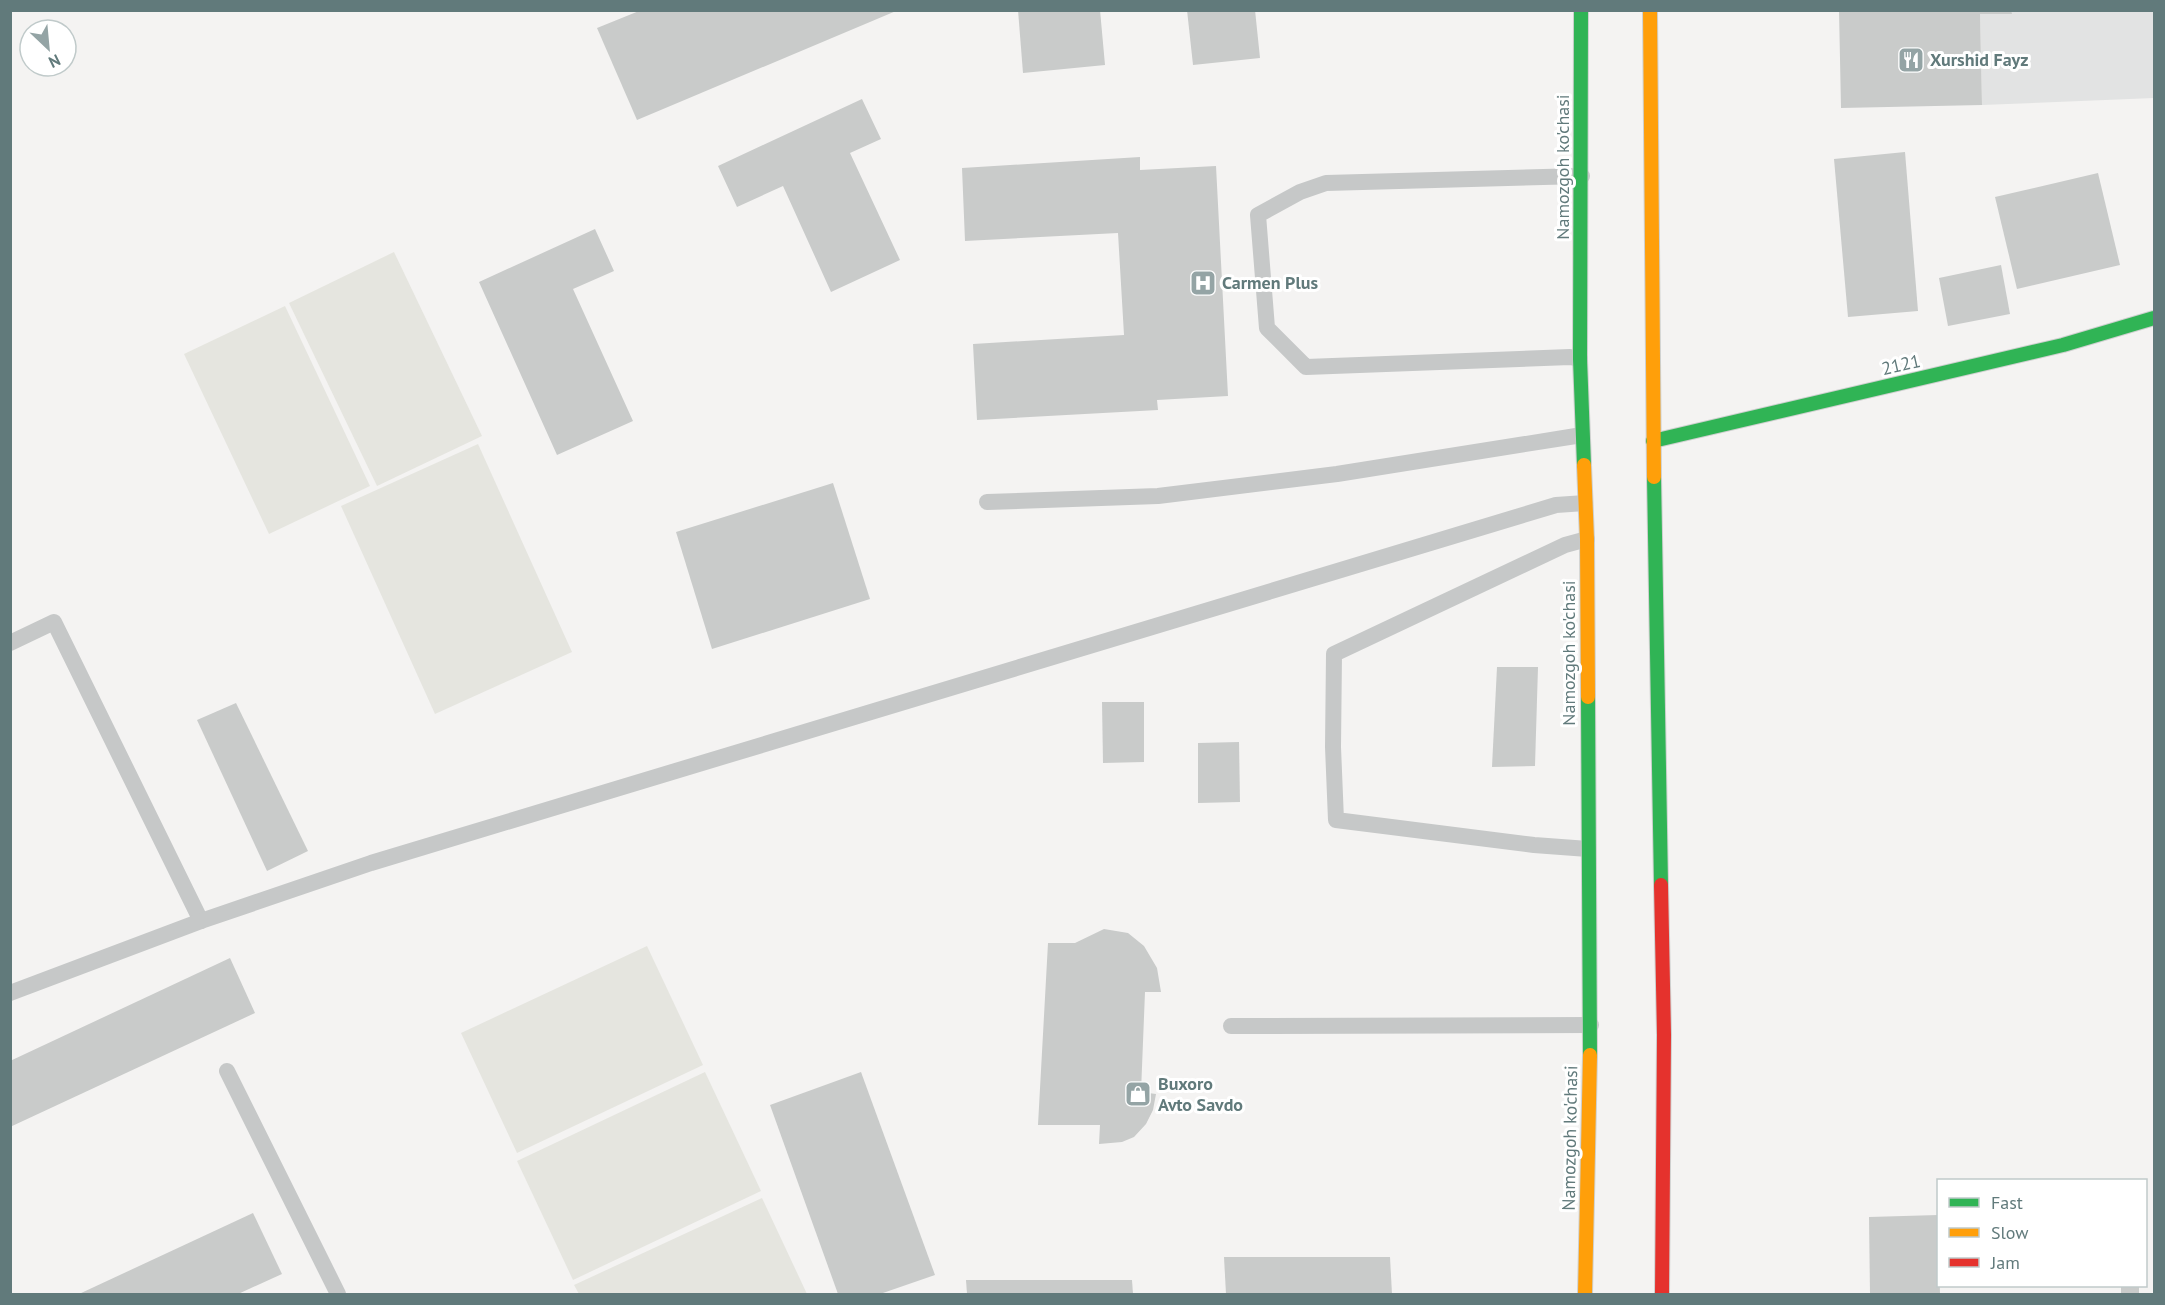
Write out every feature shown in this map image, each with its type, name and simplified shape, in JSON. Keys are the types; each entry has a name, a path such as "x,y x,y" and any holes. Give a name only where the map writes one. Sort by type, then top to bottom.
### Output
{"main road":[{"name":"Namozgoh ko'chasi","path":"1581,10 1580,359 1587,539 1591,1025 1585,1294"},
{"path":"1650,10 1653,441 1664,1035 1662,1294"},
{"name":"2121","path":"1653,441 2062,345 2154,318"}],"lane":[{"path":"1580,359 1570,357 1306,367 1267,328 1258,215 1300,192 1326,183 1582,176"},
{"path":"987,502 1158,496 1337,474 1582,435"},
{"path":"10,993 201,921 371,863 1556,505 1585,503"},
{"path":"1587,539 1565,545 1334,654 1333,747 1336,820 1534,845 1588,849"},
{"path":"10,643 54,622 201,921"},
{"path":"1231,1026 1591,1025"},
{"path":"227,1071 338,1294"}],"shaded area":[{"path":"1935,11 2154,11 2154,98 1982,105 1980,15 1935,15"},
{"path":"394,252 482,436 377,486 289,303"},
{"path":"285,306 370,486 269,534 184,354"},
{"path":"478,444 572,652 435,714 341,506"},
{"path":"647,946 703,1065 517,1153 461,1033"},
{"path":"705,1072 761,1191 573,1280 517,1161"},
{"path":"762,1198 807,1294 579,1294 574,1285"}],"building":[{"path":"1018,10 1100,10 1105,65 1023,73"},
{"path":"1187,10 1255,10 1260,58 1193,65"},
{"name":"Xurshid Fayz","path":"1839,10 2011,10 2012,14 1980,14 1982,105 1841,108"},
{"path":"639,11 896,11 637,120 597,28"},
{"path":"862,99 881,139 850,153 900,260 831,292 783,186 737,207 718,166"},
{"path":"1905,152 1918,311 1848,317 1834,159"},
{"path":"1140,157 1140,170 1216,166 1228,396 1157,400 1158,410 977,420 973,344 1124,335 1118,233 965,241 962,168"},
{"path":"2098,173 2120,265 2017,289 1995,197"},
{"path":"595,229 614,271 573,289 633,421 557,455 479,282"},
{"path":"2001,265 2010,314 1948,326 1939,278"},
{"path":"833,483 870,599 712,649 676,532"},
{"path":"1497,667 1538,667 1535,766 1492,767"},
{"path":"1102,702 1144,702 1144,762 1103,763"},
{"path":"236,703 308,851 267,871 197,720"},
{"path":"1239,742 1240,802 1198,803 1198,743"},
{"path":"1104,929 1128,933 1144,946 1157,968 1161,992 1145,992 1141,1092 1156,1094 1153,1110 1146,1124 1134,1137 1122,1142 1099,1144 1100,1125 1038,1125 1048,943 1075,943"},
{"path":"230,958 255,1013 10,1127 10,1061"},
{"path":"861,1072 935,1275 880,1294 838,1294 770,1105"},
{"path":"253,1213 282,1274 238,1294 79,1294"},
{"path":"1937,1215 1937,1287 1940,1287 1940,1294 1870,1294 1869,1217"},
{"path":"1224,1257 1390,1257 1392,1294 1226,1294"},
{"path":"966,1280 1132,1280 1133,1294 967,1294"},
{"path":"2121,1287 2139,1287 2139,1294 2121,1294"}],"traffic: fast":[{"path":"1581,10 1580,359 1584,465"},
{"path":"1653,441 2063,345 2154,318"},
{"path":"1654,477 1661,885"},
{"path":"1588,697 1590,1055"}],"traffic: slow":[{"path":"1650,10 1654,477"},
{"path":"1584,465 1588,697"},
{"path":"1585,1294 1590,1055"}],"traffic: jam":[{"path":"1661,885 1664,1035 1662,1294"}],"place":[{"name":"Xurshid Fayz","path":"1911,60"},
{"name":"Carmen Plus","path":"1203,283"},
{"name":"Buxoro Avto Savdo","path":"1138,1094"}]}
